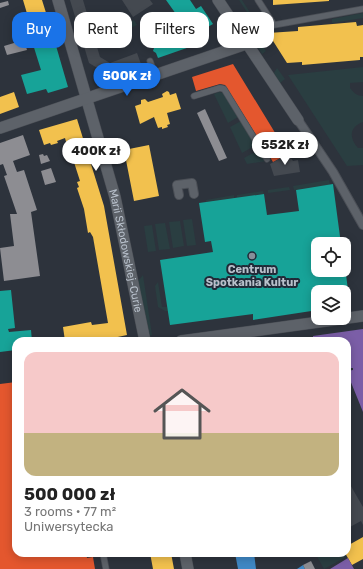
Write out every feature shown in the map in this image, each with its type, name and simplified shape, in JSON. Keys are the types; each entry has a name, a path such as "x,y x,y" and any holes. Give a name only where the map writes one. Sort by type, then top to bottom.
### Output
{"street":[{"name":"Marii Skłodowskiej-Curie","path":"58,0 115,197 144,337"},
{"path":"218,0 226,12"},
{"path":"0,128 234,48"},
{"path":"249,48 333,172 363,225"},
{"path":"179,195 177,185 192,183 194,194"},
{"path":"210,337 363,316"},
{"path":"186,557 188,569"}],"lane":[{"path":"258,0 266,12"},
{"path":"274,25 363,9"},
{"path":"150,61 155,75"},
{"path":"194,96 220,88 224,89 267,159"},
{"path":"104,557 106,569"}],"green space":[{"path":"239,0 242,0 250,12 247,12"},
{"path":"363,13 363,18 332,23 332,19"},
{"path":"134,20 137,25 132,27 132,21"},
{"path":"258,48 264,48 266,51 262,54"},
{"path":"363,67 363,82 350,83 350,88 356,94 363,96 363,122 355,127 352,137 358,148 363,148 363,165 347,166 288,75"},
{"path":"277,68 285,79 280,83 274,73"},
{"path":"219,92 223,93 238,117 228,123 214,94"},
{"path":"241,121 256,145 242,153 230,127"},
{"path":"259,150 266,161 247,164 244,158"},
{"path":"329,180 330,185 294,190 293,186"},
{"path":"289,187 290,190 268,193 268,190"},
{"path":"263,191 264,194 237,198 237,195"},
{"path":"234,195 234,198 206,202 206,200"},
{"path":"192,219 196,245 187,246 183,220"},
{"path":"180,221 184,246 173,248 169,222"},
{"path":"165,223 170,249 159,250 155,224"},
{"path":"152,225 156,251 148,252 144,226"},
{"path":"143,275 152,335 150,336 138,281"},
{"path":"158,282 162,307 167,307 168,311 158,307 155,286"},
{"path":"317,557 346,557 324,569"}],"building: Homes":[{"path":"23,0 42,0 46,12 27,12"},
{"path":"273,0 329,0 329,1 273,5"},
{"path":"356,22 357,26 363,25 363,57 360,57 360,60 302,65 302,62 287,63 274,42 274,33 298,31 298,27"},
{"path":"167,91 170,95 176,93 181,109 167,113 170,124 167,125 168,127 162,129 162,127 158,128 154,117 140,124 135,106 141,104 141,100 145,99 148,102 163,97 162,94"},
{"path":"14,92 19,107 0,114 0,97"},
{"path":"77,119 104,206 127,335 118,337 64,337 63,327 91,322 92,325 108,323 93,237 90,232 88,233 84,209 77,188 79,187 77,182 80,181 72,156 70,156 65,138 57,141 58,143 44,145 39,130"},
{"path":"149,145 159,196 134,201 124,150"},
{"path":"363,537 363,559 352,565 347,557 351,557 351,544"},
{"path":"151,557 172,557 174,569 153,569"}],"building: Shops":[{"path":"233,64 288,154 273,162 225,85 220,84 196,91 192,77"},
{"path":"12,382 12,557 93,557 95,569 0,569 0,384"}],"building: Offices":[{"path":"363,329 363,412 351,382 351,370 353,370 353,368 351,368 351,337 313,336"},
{"path":"348,558 354,569 330,569"}],"building: Schools":[{"path":"236,557 254,557 256,569 238,569"},
{"path":"303,565 305,569 297,569"}],"building: Public":[{"path":"166,0 190,0 196,9 201,6 205,12 175,12"},
{"path":"209,18 213,24 209,26"},
{"path":"34,48 57,48 68,87 48,93 46,89 27,94 21,75 41,70"},
{"path":"154,48 187,48 158,58 156,53 153,51"},
{"name":"Centrum Spotkania Kultur","path":"333,184 340,237 311,237 311,277 346,277 347,285 311,285 311,311 253,320 253,314 170,325 160,260 213,252 211,241 205,242 199,203 264,194 267,215 299,211 296,190"},
{"path":"11,290 15,328 8,329 9,332 31,330 32,337 12,337 12,350 0,352 0,291"}],"building: Industry":[{"path":"8,1 9,5 0,8 0,3"},
{"path":"12,44 12,48 26,48 27,50 7,55 4,46"},
{"path":"205,109 227,158 219,161 197,113"},
{"path":"23,135 30,155 13,161 17,172 24,170 37,210 31,212 40,276 4,281 0,248 14,246 10,214 17,214 4,176 7,175 3,164 0,165 0,143"},
{"path":"43,154 44,156 47,155 50,161 41,164 39,155"},
{"path":"51,168 56,182 45,185 41,171"},
{"path":"311,561 315,569 305,569 303,565"}],"building: Other":[{"path":"70,0 83,0 87,12 74,12 74,13"},
{"path":"122,0 150,0 153,4 133,17 132,12 130,12"},
{"path":"84,48 97,48 100,57 110,63 137,53 141,64 109,75 89,63"},
{"path":"288,154 293,161 298,160 300,172 274,176 270,164"},
{"path":"351,486 363,507 363,525 361,521 351,526"}],"place":[{"name":"Centrum Spotkania Kultur","path":"252,256"}]}
